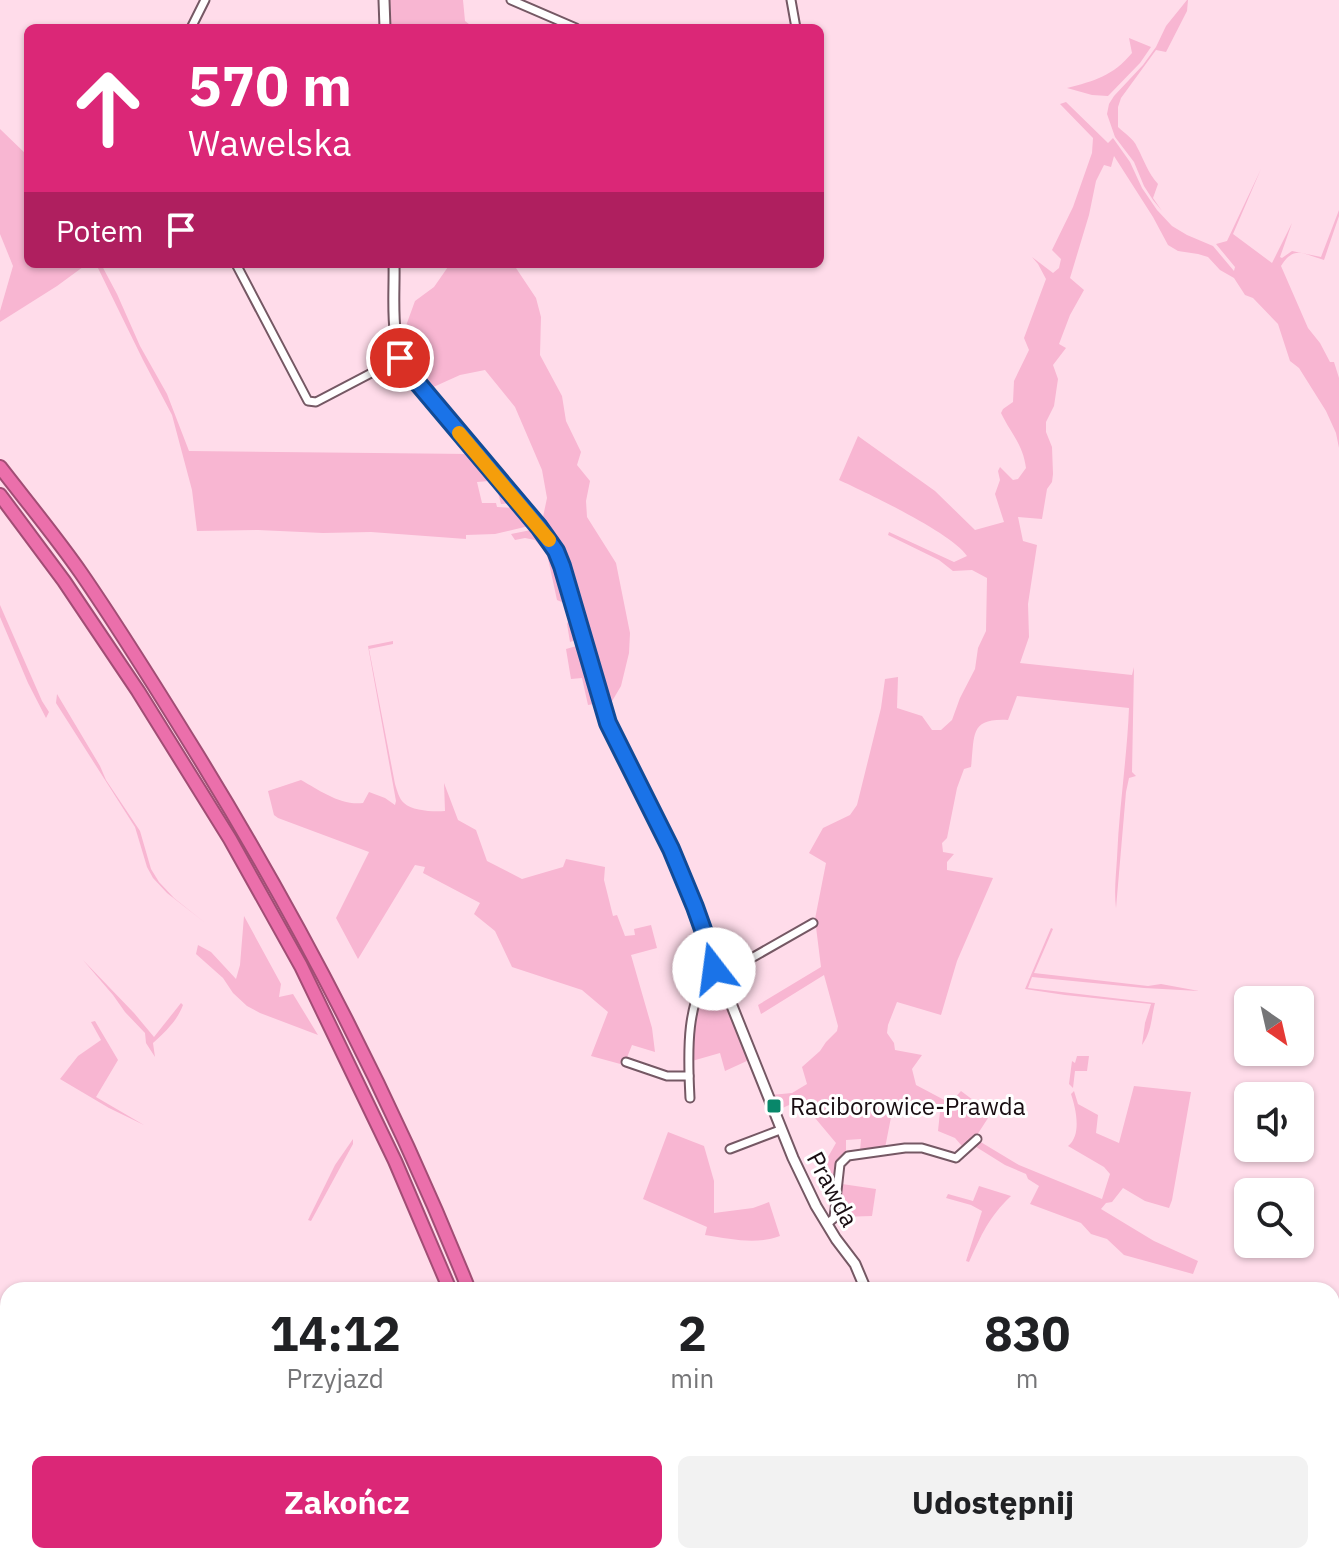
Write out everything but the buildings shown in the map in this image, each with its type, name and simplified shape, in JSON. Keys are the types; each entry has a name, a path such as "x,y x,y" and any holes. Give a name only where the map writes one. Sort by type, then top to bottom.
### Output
{"highway":[{"path":"0,467 81,572 236,817 314,955 379,1085 465,1282"},
{"path":"0,495 64,581 122,667 230,839 301,966 395,1161 447,1282"}],"street":[{"path":"193,24 205,0"},
{"path":"384,0 385,24"},
{"path":"511,0 567,24"},
{"path":"791,0 795,24"},
{"path":"238,268 308,401 316,402 400,358 396,339 394,268"},
{"name":"Prawda","path":"400,358 416,382 539,527 560,559 613,734 671,849 780,1130 804,1182 827,1224 855,1264 863,1282"},
{"path":"690,1098 690,1025 692,1011 707,978 813,923"},
{"path":"626,1062 667,1076 689,1076"},
{"path":"730,1149 780,1130"},
{"path":"827,1224 834,1218 840,1164 848,1156 922,1148 956,1158 977,1139"}],"shaded area":[{"path":"390,0 463,0 465,21 469,24 391,24"},
{"path":"1187,0 1187,11 1166,52 1156,50 1121,98 1118,107 1118,127 1136,144 1158,184 1153,198 1162,211 1144,186 1134,162 1115,137 1107,114 1114,96 1143,65 1166,26"},
{"path":"1129,38 1151,47 1108,96 1067,88 1094,80 1118,67 1132,53"},
{"path":"1066,102 1108,143 1113,138 1130,162 1142,188 1172,226 1213,246 1234,271 1235,267 1216,244 1227,241 1261,169 1233,234 1272,263 1292,223 1280,257 1292,251 1321,257 1339,210 1324,260 1295,253 1281,266 1308,328 1330,362 1334,362 1339,378 1339,448 1326,411 1299,368 1290,361 1278,324 1253,298 1245,295 1234,278 1220,270 1208,257 1178,251 1168,245 1114,156 1111,167 1104,165 1096,181 1070,278 1084,290 1059,344 1066,348 1053,365 1058,379 1054,406 1046,422 1052,447 1052,482 1047,489 1042,519 1018,517 1023,541 1037,545 1028,604 1029,637 1020,663 1132,675 1134,667 1132,772 1136,776 1129,778 1126,792 1116,908 1118,839 1129,708 1017,696 1008,720 986,722 976,731 971,767 964,769 947,838 942,843 943,852 954,854 947,862 947,870 993,878 957,961 941,1015 897,1002 887,1033 895,1050 922,1055 912,1069 916,1085 950,1103 961,1091 990,1115 977,1135 962,1146 955,1138 938,1131 940,1112 923,1104 894,1102 885,1148 860,1151 861,1139 846,1140 846,1155 836,1179 824,1164 836,1143 800,1100 776,1111 771,1095 792,1093 807,1084 802,1067 837,1031 824,975 761,1014 758,1005 821,967 815,919 826,863 809,853 823,828 850,815 857,805 885,679 898,677 897,708 922,716 932,730 941,730 952,720 975,669 978,648 986,631 987,578 972,570 953,571 939,560 888,535 889,532 954,562 967,556 927,525 839,480 858,436 935,491 975,530 1004,522 995,494 1000,480 998,471 1000,467 1013,480 1018,479 1026,468 1019,446 1001,413 1013,402 1014,381 1029,350 1024,338 1046,279 1032,257 1053,273 1059,268 1061,259 1052,250 1073,207 1092,153 1093,138 1060,104"},
{"path":"0,129 24,152 24,268 82,268 0,322 0,311 13,266 0,234"},
{"path":"98,268 103,268 167,394 189,451 470,454 471,460 477,457 514,503 501,504 497,489 489,481 477,482 482,503 496,503 497,507 518,506 533,525 495,534 466,535 466,539 371,532 197,531 192,490 172,415"},
{"path":"447,268 516,268 536,298 541,317 540,355 562,396 566,421 581,452 577,465 590,481 587,517 616,563 630,633 621,686 608,708 594,648 566,562 543,517 547,498 542,470 515,407 485,370 460,375 429,389 409,359 403,334 415,301 434,287"},
{"path":"536,529 551,550 579,639 570,642 567,624 570,618 566,604 557,600 547,554 535,540 515,540 511,534"},
{"path":"0,605 49,712 46,718 0,617"},
{"path":"393,641 393,644 369,649 395,784 401,799 408,806 418,809 445,811 444,783 458,820 476,830 487,861 522,879 563,867 566,859 605,867 604,880 613,916 617,915 625,936 635,935 634,929 651,925 657,948 631,955 652,1028 655,1052 632,1045 624,1065 591,1056 608,1012 582,990 512,967 495,931 474,914 480,903 423,873 425,867 415,865 358,959 336,918 369,852 278,818 274,815 268,791 301,780 347,802 363,803 369,792 395,805 368,646"},
{"path":"583,646 599,703 588,705 582,678 571,679 566,649"},
{"path":"57,694 106,780 140,831 151,869 159,882 204,922 167,893 153,878 135,827 56,703"},
{"path":"244,916 281,984 279,997 293,994 318,1035 247,1006 223,978 196,954 198,945 211,952 236,979"},
{"path":"1051,928 1034,973 1148,986 1161,984 1199,991 1032,977 1028,988 1155,1003 1142,1045 1151,1004 1025,989"},
{"path":"83,960 154,1037 181,1003 183,1005 167,1030 153,1043 155,1057 146,1043 145,1033"},
{"path":"715,975 749,1060 725,1071 720,1053 692,1061 691,1029 695,1009 710,977"},
{"path":"95,1021 118,1060 96,1097 144,1125 60,1079 78,1056 101,1040 91,1022"},
{"path":"1077,1056 1089,1056 1087,1071 1075,1071 1073,1088 1069,1084 1072,1061 1075,1063"},
{"path":"1134,1086 1191,1092 1172,1200 1169,1208 1145,1201 1123,1188 1112,1202 1101,1209 1154,1241 1198,1261 1193,1274 1124,1255 1107,1239 1091,1234 1081,1223 1030,1204 1039,1186 1026,1174 973,1145 979,1141 1019,1165 1102,1199 1110,1174 1104,1167 1068,1146 1076,1129 1071,1094 1074,1091 1078,1104 1098,1115 1096,1133 1119,1143"},
{"path":"668,1132 704,1146 714,1181 714,1213 753,1208 769,1202 780,1236 752,1241 705,1235 707,1227 643,1199"},
{"path":"353,1139 311,1221 308,1220 335,1165"},
{"path":"842,1184 876,1189 872,1216 839,1217"},
{"path":"979,1186 1011,1196 991,1219 969,1262 966,1261 982,1211 946,1198 948,1194 973,1201"}],"slow traffic":[{"path":"459,433 549,540"}],"place":[{"name":"Raciborowice-Prawda","path":"774,1106"}],"route":[{"path":"400,358 556,551 608,723 682,874 716,966 714,969"}]}
